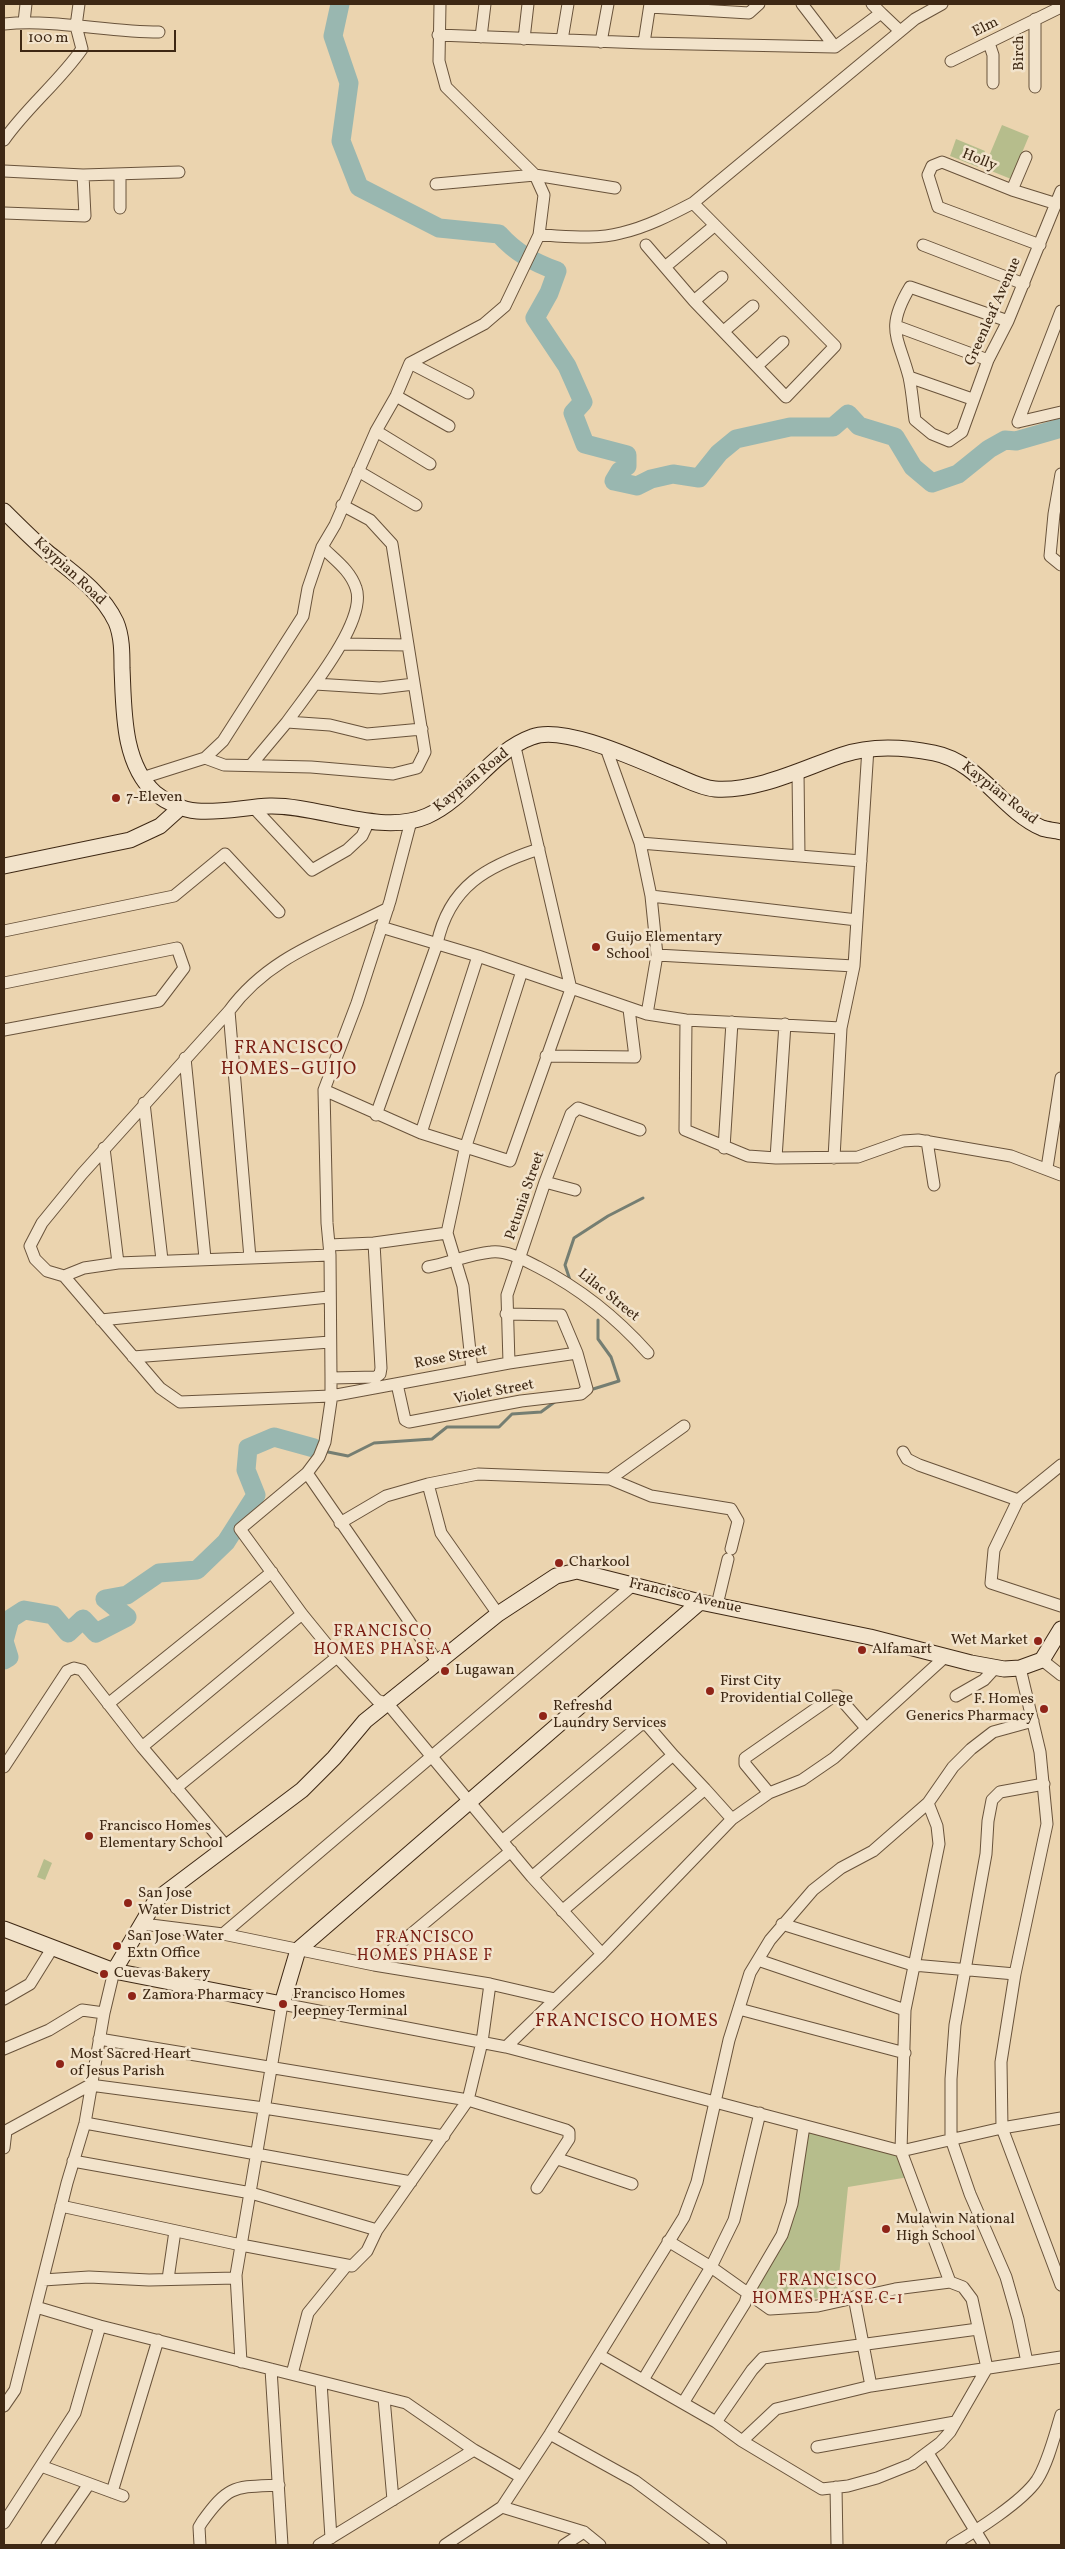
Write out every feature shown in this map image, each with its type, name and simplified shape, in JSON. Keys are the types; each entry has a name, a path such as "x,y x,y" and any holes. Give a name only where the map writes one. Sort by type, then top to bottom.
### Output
{"street":[{"path":"24,22 26,4"},
{"path":"4,140 36,100 72,64 82,49 76,26 79,4"},
{"path":"142,778 205,758 223,741 303,616 308,588 322,547 335,525 342,505 376,431 396,396 410,363 484,324 505,306 539,235 544,194 535,175 446,87 439,60 440,4"},
{"path":"481,37 485,4"},
{"path":"524,38 528,4"},
{"path":"562,40 568,4"},
{"path":"601,42 608,4"},
{"path":"644,43 650,5 697,7 748,13 759,4"},
{"path":"802,4 835,47"},
{"path":"872,4 900,31"},
{"path":"539,235 592,237 620,234 655,222 693,203 915,19 942,4"},
{"name":"Elm","path":"951,62 1061,7"},
{"path":"438,35 601,42 835,47 881,13"},
{"name":"Birch","path":"1035,19 1035,87"},
{"path":"4,24 24,22 124,32 159,32"},
{"path":"989,43 993,55 993,83"},
{"path":"1012,190 1026,157"},
{"name":"Holly","path":"1040,245 938,207 928,175 932,166 942,162 1012,190 1057,204"},
{"path":"4,172 83,175 179,172"},
{"path":"4,213 85,216 83,175"},
{"path":"120,175 120,208"},
{"path":"436,184 535,175 615,188"},
{"name":"Greenleaf Avenue","path":"909,377 915,420 932,434 949,442 962,432 972,399 988,360 1024,284 1061,191"},
{"path":"646,245 694,301 786,397 835,346 693,203"},
{"path":"665,267 714,226"},
{"path":"923,245 1024,284"},
{"path":"694,301 722,277"},
{"path":"972,399 909,377 896,339 900,304 910,287 1008,321"},
{"path":"724,331 753,306"},
{"path":"1061,311 1018,422 1061,412"},
{"path":"896,326 988,360"},
{"path":"757,366 783,342"},
{"path":"410,363 468,393"},
{"path":"396,396 450,426"},
{"path":"376,431 430,464"},
{"path":"358,471 416,505"},
{"path":"1061,478 1050,556 1061,565"},
{"path":"205,758 224,764 393,774 417,768 425,752 392,544 370,520 342,505"},
{"name":"Kaypian Road","path":"4,511 97,595 118,625 122,650 128,744 133,762 142,778 154,792 180,808 196,812 272,806 317,811 378,823 411,821 426,817 450,802 515,747 533,736 550,734 570,737 606,748 696,784 715,789 744,786 798,772 844,754 868,748 890,748 936,753 960,762 1015,810 1042,828 1061,832"},
{"path":"251,765 287,722 315,684 342,644 357,609 357,590 349,571 322,547"},
{"path":"342,644 408,645"},
{"path":"315,684 380,688 414,684"},
{"path":"287,722 330,725 367,734 422,729"},
{"path":"324,1090 376,1115 421,1133 465,1149 510,1161 571,989 515,747"},
{"path":"606,748 640,843 651,896 657,955 647,1014"},
{"path":"834,1158 841,1028 854,966 868,748"},
{"path":"798,772 799,856"},
{"path":"4,866 130,840 160,826 180,808"},
{"path":"254,808 312,870 347,850 362,836 369,821"},
{"path":"411,821 388,908 357,1003 324,1090 323,1108 330,1250 331,1378 326,1442 319,1457 307,1473 240,1528 302,1614 337,1657 377,1700 388,1704 532,1877 602,1954"},
{"path":"640,843 862,861"},
{"path":"376,1115 450,907 467,885 485,871 506,860 539,849"},
{"path":"4,931 174,896 225,854 279,912"},
{"path":"651,896 857,920"},
{"path":"388,908 301,949 264,973 244,990 229,1010 104,1148 42,1223 30,1246 35,1259 47,1271 64,1276 84,1268 118,1263 205,1258 250,1258 330,1250 374,1242 447,1233"},
{"path":"381,927 478,956 647,1014 686,1020 841,1028"},
{"path":"4,983 177,948 184,968 159,1001 4,1030"},
{"path":"657,955 854,966"},
{"path":"421,1133 478,956"},
{"path":"472,1370 467,1317 456,1261 447,1233 465,1149 522,971"},
{"path":"546,1056 635,1057 629,1009"},
{"path":"229,1010 250,1258"},
{"path":"686,1020 685,1130 724,1148 748,1156 834,1158 858,1157 903,1141 927,1141 1011,1156 1047,1168 1061,1176"},
{"path":"724,1148 732,1022"},
{"path":"776,1158 785,1024"},
{"path":"185,1058 205,1258"},
{"path":"1047,1168 1058,1123 1061,1078"},
{"path":"144,1102 162,1260"},
{"name":"Petunia Street","path":"509,1363 506,1314 507,1295 545,1182 575,1109 603,1116 640,1130"},
{"path":"927,1141 934,1185"},
{"path":"104,1148 118,1263"},
{"path":"545,1182 575,1190"},
{"path":"331,1378 376,1376 380,1374 374,1242"},
{"name":"Lilac Street","path":"428,1267 492,1252 521,1258 560,1277 591,1299 629,1331 648,1353"},
{"name":"Rose Street","path":"64,1276 160,1388 180,1402 331,1396 577,1352"},
{"path":"101,1320 329,1297"},
{"path":"506,1314 561,1315 577,1352"},
{"path":"133,1357 330,1342"},
{"name":"Violet Street","path":"397,1384 405,1420 409,1422 521,1401 581,1394 588,1387 577,1352"},
{"path":"610,1479 684,1426"},
{"path":"902,1452 907,1459 920,1465 1018,1500"},
{"path":"1061,1465 1018,1500 994,1550 990,1583 1061,1606"},
{"path":"307,1473 438,1663"},
{"path":"340,1523 386,1496 428,1484 478,1474 610,1479 651,1496 731,1509 738,1521 717,1605"},
{"path":"428,1484 441,1533 498,1614"},
{"name":"Francisco Avenue","path":"114,1971 156,1900 302,1790 334,1758 365,1721 498,1614 556,1576 577,1571 700,1602 870,1637 994,1668 1020,1668 1042,1660"},
{"path":"108,1704 272,1572"},
{"path":"223,1934 633,1585"},
{"path":"241,2362 236,2278 282,2004 298,1950 700,1602"},
{"path":"142,1747 302,1614"},
{"path":"1061,1629 1042,1660 1061,1675"},
{"path":"176,1788 337,1657"},
{"path":"506,2046 602,1954 732,1819 769,1793 802,1780 834,1758 945,1657"},
{"path":"4,1767 67,1671 74,1668 82,1670 142,1747 226,1846"},
{"path":"956,1696 984,1680 994,1668"},
{"path":"1020,1668 1033,1721 1044,1784 1048,1824 1015,1974 1002,2062 1002,2128 1061,2285"},
{"path":"769,1793 745,1764 745,1758 834,1696 838,1696 866,1728"},
{"path":"445,2545 502,2507 550,2434 684,2217 696,2182 723,2063 750,1973 782,1924 812,1890 841,1868 873,1851 928,1803 953,1767 971,1749 993,1732 1033,1721"},
{"path":"502,1840 639,1726 644,1724 648,1726 732,1819"},
{"path":"532,1877 673,1755"},
{"path":"1027,2362 1018,2319 1006,2277 970,2194 951,2140 951,2079 955,2026 986,1854 988,1821 992,1800 1000,1792 1044,1784"},
{"path":"562,1911 705,1789"},
{"path":"928,1803 937,1826 939,1844 905,2010 901,2151 950,2282"},
{"path":"374,1965 511,1851"},
{"path":"143,1924 223,1934 374,1965 490,1984 555,1999"},
{"path":"782,1924 913,1965 966,1968 1015,1974"},
{"path":"4,1929 114,1971 506,2046 901,2151 1002,2128 1061,2118"},
{"path":"4,1999 30,1984 53,1947"},
{"path":"758,1960 905,2010"},
{"path":"4,2406 15,2390 61,2206 85,2123 90,2084 114,1971"},
{"path":"61,2206 241,2245 352,2266 367,2251 376,2230 468,2100 482,2042 490,1984"},
{"path":"739,2009 905,2053"},
{"path":"4,2049 49,2030 82,2010 104,2013"},
{"path":"99,2039 468,2100 568,2132 569,2139 558,2159 537,2188"},
{"path":"4,2148 5,2132 90,2084 264,2108 444,2136"},
{"path":"643,2380 711,2267 734,2220 760,2113"},
{"path":"85,2123 411,2182"},
{"path":"683,2404 745,2303 748,2293 782,2235 792,2204 804,2126"},
{"path":"558,2159 632,2184"},
{"path":"74,2161 251,2193 376,2230"},
{"path":"168,2279 175,2231"},
{"path":"599,2355 716,2422 742,2441 822,2489 877,2478 912,2464 928,2453 950,2432 987,2368 972,2299 963,2287 950,2282 854,2297 818,2306 770,2309 711,2267 668,2241"},
{"path":"292,2374 308,2314 347,2265"},
{"path":"43,2280 89,2277 236,2278"},
{"path":"854,2297 871,2386"},
{"path":"36,2307 100,2326 406,2403 474,2450 521,2477"},
{"path":"4,2523 40,2466 59,2442 75,2413 100,2326"},
{"path":"716,2422 752,2370 763,2358 978,2328"},
{"path":"40,2466 117,2494 158,2340"},
{"path":"742,2441 776,2410 871,2386 1061,2358"},
{"path":"271,2369 282,2545"},
{"path":"321,2382 331,2538"},
{"path":"4,2386 15,2390"},
{"path":"384,2398 393,2500"},
{"path":"952,2545 976,2530 1017,2499 1037,2480 1061,2415"},
{"path":"817,2447 955,2422"},
{"path":"550,2434 635,2481 721,2545"},
{"path":"319,2545 474,2450"},
{"path":"928,2453 984,2545"},
{"path":"47,2545 89,2484"},
{"path":"200,2545 200,2527 202,2522 229,2490 240,2487 278,2485"},
{"path":"836,2487 837,2545"},
{"path":"502,2507 584,2532 600,2545"},
{"path":"564,2545 584,2532"}],"green space":[{"path":"1002,125 1029,136 1011,179 984,168"},
{"path":"956,139 985,151 978,167 950,156"},
{"path":"44,1859 52,1863 45,1880 37,1877"},
{"path":"809,2131 899,2155 909,2177 848,2187 837,2295 779,2304 755,2292 787,2236"}],"waterway":[{"path":"340,4 333,36 349,83 341,141 359,187 439,228 499,234 512,247 525,256 557,271 549,293 535,318 567,366 583,402 573,413 585,444 627,455 627,466 620,471 614,481 637,486 651,479 673,474 699,478 719,453 736,439 790,427 833,427 848,414 859,426 895,437 913,467 932,483 958,474 989,449 1005,440 1016,441 1061,428"},
{"path":"570,1280 565,1265 574,1238 608,1216 643,1198"},
{"path":"590,1390 619,1381 611,1357 598,1339 598,1320"},
{"path":"328,1452 348,1456 374,1443 432,1439 447,1427 499,1427 512,1414 541,1412 556,1401"},
{"path":"4,1660 9,1657 4,1641 10,1619 24,1610 53,1615 68,1633 83,1619 96,1633 127,1617 105,1599 127,1595 159,1573 197,1570 226,1542 256,1495 246,1470 248,1448 274,1437 314,1448"}],"place":[{"name":"7-Eleven","path":"116,798"},
{"name":"Guijo Elementary School","path":"596,947"},
{"name":"Charkool","path":"559,1563"},
{"name":"Wet Market","path":"1038,1641"},
{"name":"Alfamart","path":"862,1650"},
{"name":"Lugawan","path":"445,1671"},
{"name":"First City Providential College","path":"710,1691"},
{"name":"F. Homes Generics Pharmacy","path":"1044,1709"},
{"name":"Refreshd Laundry Services","path":"543,1716"},
{"name":"Francisco Homes Elementary School","path":"89,1836"},
{"name":"San Jose Water District","path":"128,1903"},
{"name":"San Jose Water Extn Office","path":"117,1946"},
{"name":"Cuevas Bakery","path":"104,1974"},
{"name":"Zamora Pharmacy","path":"132,1996"},
{"name":"Francisco Homes Jeepney Terminal","path":"283,2004"},
{"name":"Most Sacred Heart of Jesus Parish","path":"60,2064"},
{"name":"Mulawin National High School","path":"886,2229"}],"district":[{"name":"FRANCISCO HOMES–GUIJO","path":"289,1060"},
{"name":"FRANCISCO HOMES PHASE A","path":"383,1642"},
{"name":"FRANCISCO HOMES PHASE F","path":"425,1948"},
{"name":"FRANCISCO HOMES","path":"627,2023"},
{"name":"FRANCISCO HOMES PHASE C-1","path":"828,2291"}]}
